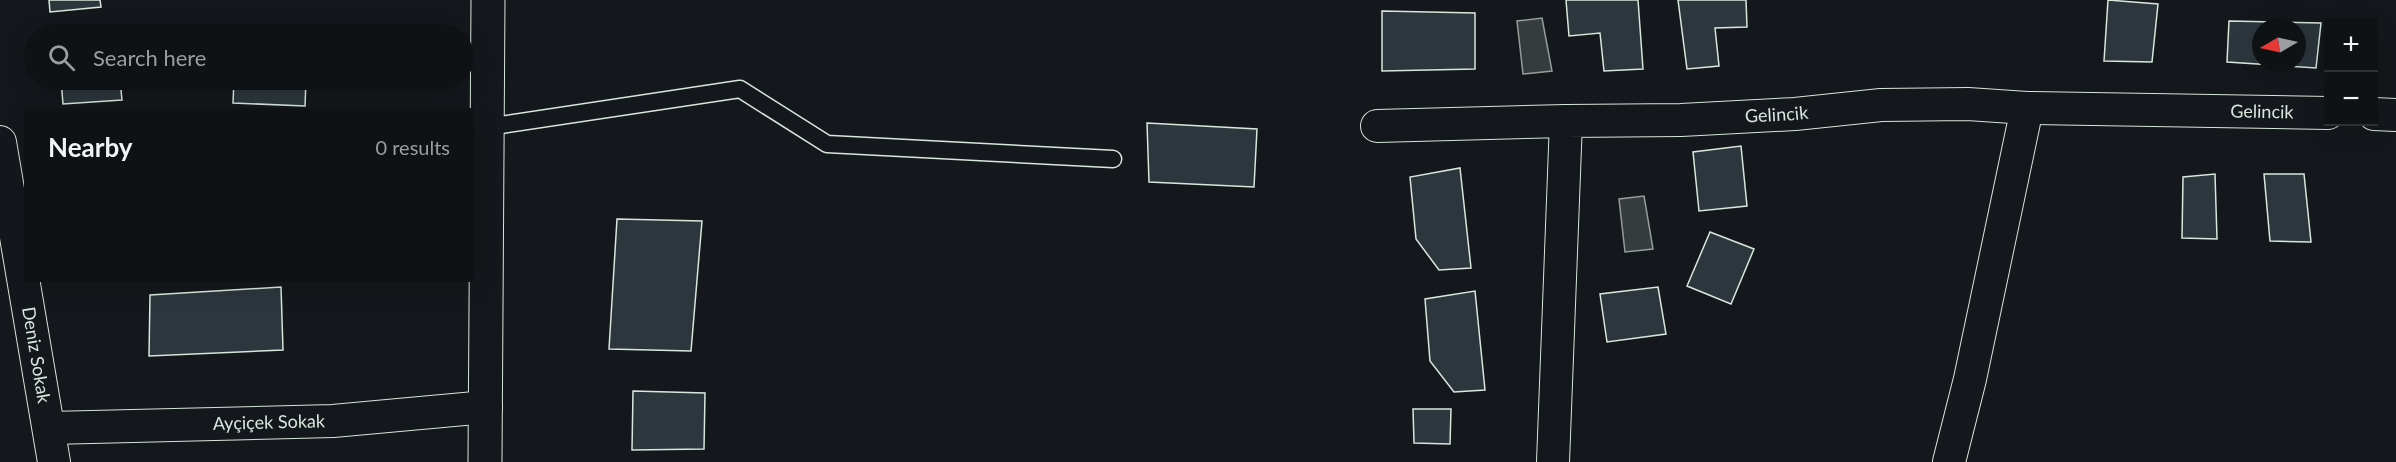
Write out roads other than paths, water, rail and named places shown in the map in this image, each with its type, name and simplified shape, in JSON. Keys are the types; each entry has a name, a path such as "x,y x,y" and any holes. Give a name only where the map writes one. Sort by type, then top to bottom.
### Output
{"main road":[{"path":"485,462 488,0"}],"street":[{"name":"Gelincik","path":"1377,126 1681,120 1795,114 1881,105 1968,104 2027,108 2324,113"},
{"path":"1949,462 1970,379 2027,108"},
{"path":"2378,114 2396,115"},
{"path":"1553,462 1566,121"},
{"name":"Deniz Sokak","path":"0,148 50,428 54,462"},
{"name":"Ayçiçek Sokak","path":"50,428 333,421 486,407"}],"lane":[{"path":"487,127 740,89 827,144 1113,159"}]}
